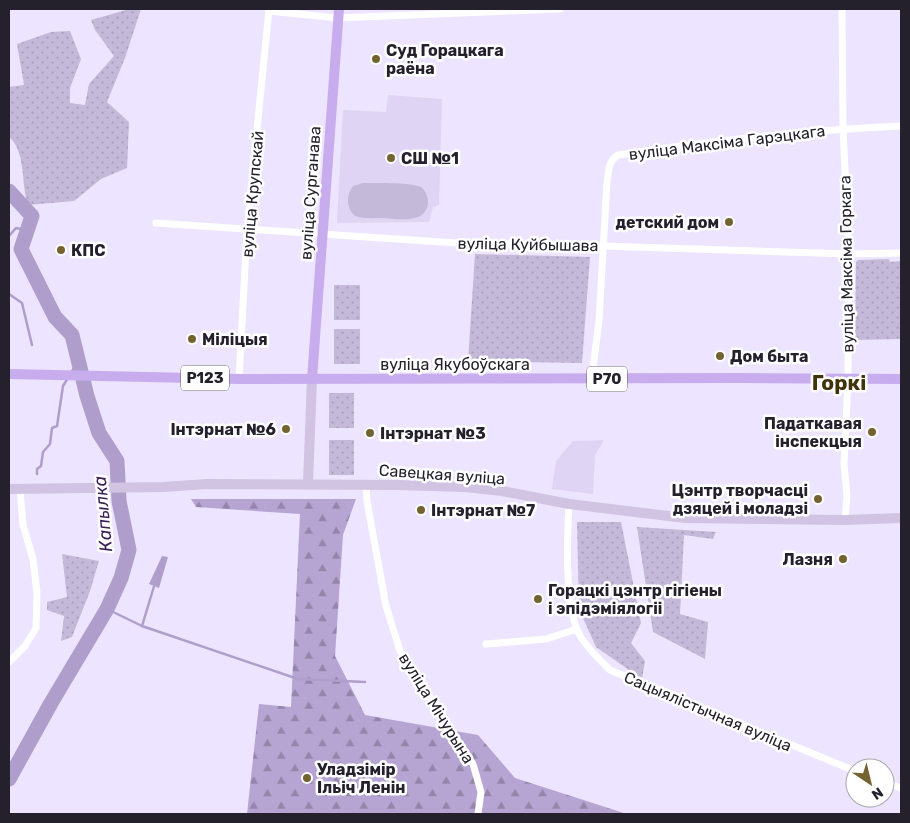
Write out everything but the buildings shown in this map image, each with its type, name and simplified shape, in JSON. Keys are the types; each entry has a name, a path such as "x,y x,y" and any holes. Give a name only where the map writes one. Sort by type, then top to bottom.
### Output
{"main road":[{"name":"вуліца Сурганава","path":"312,379 338,13"},
{"name":"вуліца Якубоўскага","path":"9,374 239,379 901,379"},
{"path":"308,483 312,379"},
{"name":"Савецкая вуліца","path":"9,489 144,488 207,484 308,483 465,487 502,491 569,504 685,518 845,520 901,518"}],"street":[{"path":"269,10 338,13 560,9"},
{"name":"вуліца Максіма Горкага","path":"842,9 843,128 849,254 848,379 844,464 847,496 845,520"},
{"name":"вуліца Крупскай","path":"239,379 247,230 269,10"},
{"name":"вуліца Максіма Гарэцкага","path":"593,368 599,321 609,163 612,158 618,154 670,147 843,128 901,126"},
{"name":"вуліца Куйбышава","path":"156,223 456,243 849,254 901,253"},
{"name":"вуліца Мічурына","path":"366,484 366,501 386,606 400,651 473,764 481,792 478,814"},
{"path":"9,662 25,646 36,628 37,593 33,559 23,525 20,488"},
{"name":"Сацыялістычная вуліца","path":"569,504 567,547 571,602 577,629 593,652 610,670 845,767"},
{"path":"486,644 546,639 577,629"}],"shaded area":[{"path":"126,9 141,9 125,58 107,102 129,122 127,168 101,179 74,201 28,205 21,159 18,150 9,137 9,87 24,85 17,44 51,32 70,31 81,59 70,88 70,103 85,105 89,84 114,56 95,30 91,20"},
{"name":"СШ №1","path":"388,95 442,99 439,205 433,207 429,222 337,223 343,110 386,112"},
{"path":"363,183 416,185 425,191 428,198 427,208 418,217 411,219 361,218 355,216 350,209 349,193 353,186"},
{"path":"475,254 590,257 582,363 468,361"},
{"path":"889,259 890,262 901,261 901,339 855,340 856,262 858,260"},
{"path":"334,285 360,285 360,320 334,320"},
{"path":"334,329 360,329 360,364 334,364"},
{"path":"329,393 354,393 354,428 329,428"},
{"path":"329,440 354,440 354,475 329,475"},
{"path":"604,440 595,455 593,494 552,489 556,461 573,441"},
{"path":"577,522 621,522 641,623 631,643 645,661 642,679 596,647 579,609"},
{"path":"637,527 716,532 713,539 684,535 680,614 708,622 705,659 653,632"},
{"path":"62,554 99,561 90,591 72,637 61,641 64,616 47,610 47,602 67,597"},
{"path":"162,556 168,557 159,588 149,584"}],"green space":[{"path":"191,499 356,499 343,535 335,656 365,715 478,735 515,778 627,814 247,814 259,704 291,707 300,514 196,507"}],"waterway":[{"name":"Капылка","path":"9,191 32,216 21,249 55,317 72,335 87,396 99,433 117,461 119,501 129,550 121,578 107,609 51,703 9,779"},
{"path":"9,236 16,228 26,230"},
{"path":"9,294 22,303 32,345"},
{"path":"71,373 78,361"},
{"path":"37,474 37,469 41,466 43,452 50,444 52,428 57,426 63,386 68,378"},
{"path":"142,626 155,583"},
{"path":"107,609 142,626 298,679 365,682"}],"place":[{"name":"Суд Горацкага раёна","path":"376,59"},
{"name":"СШ №1","path":"391,158"},
{"name":"детский дом","path":"729,222"},
{"name":"КПС","path":"61,250"},
{"name":"Міліцыя","path":"192,339"},
{"name":"Дом быта","path":"720,356"},
{"name":"Інтэрнат №6","path":"286,429"},
{"name":"Падаткавая інспекцыя","path":"872,432"},
{"name":"Інтэрнат №3","path":"370,433"},
{"name":"Цэнтр творчасці дзяцей і моладзі","path":"818,499"},
{"name":"Інтэрнат №7","path":"421,510"},
{"name":"Лазня","path":"843,559"},
{"name":"Горацкі цэнтр гігіены і эпідэміялогіі","path":"538,599"},
{"name":"Уладзімір Ільіч Ленін","path":"307,778"}],"district":[{"name":"Горкі","path":"839,383"}]}
